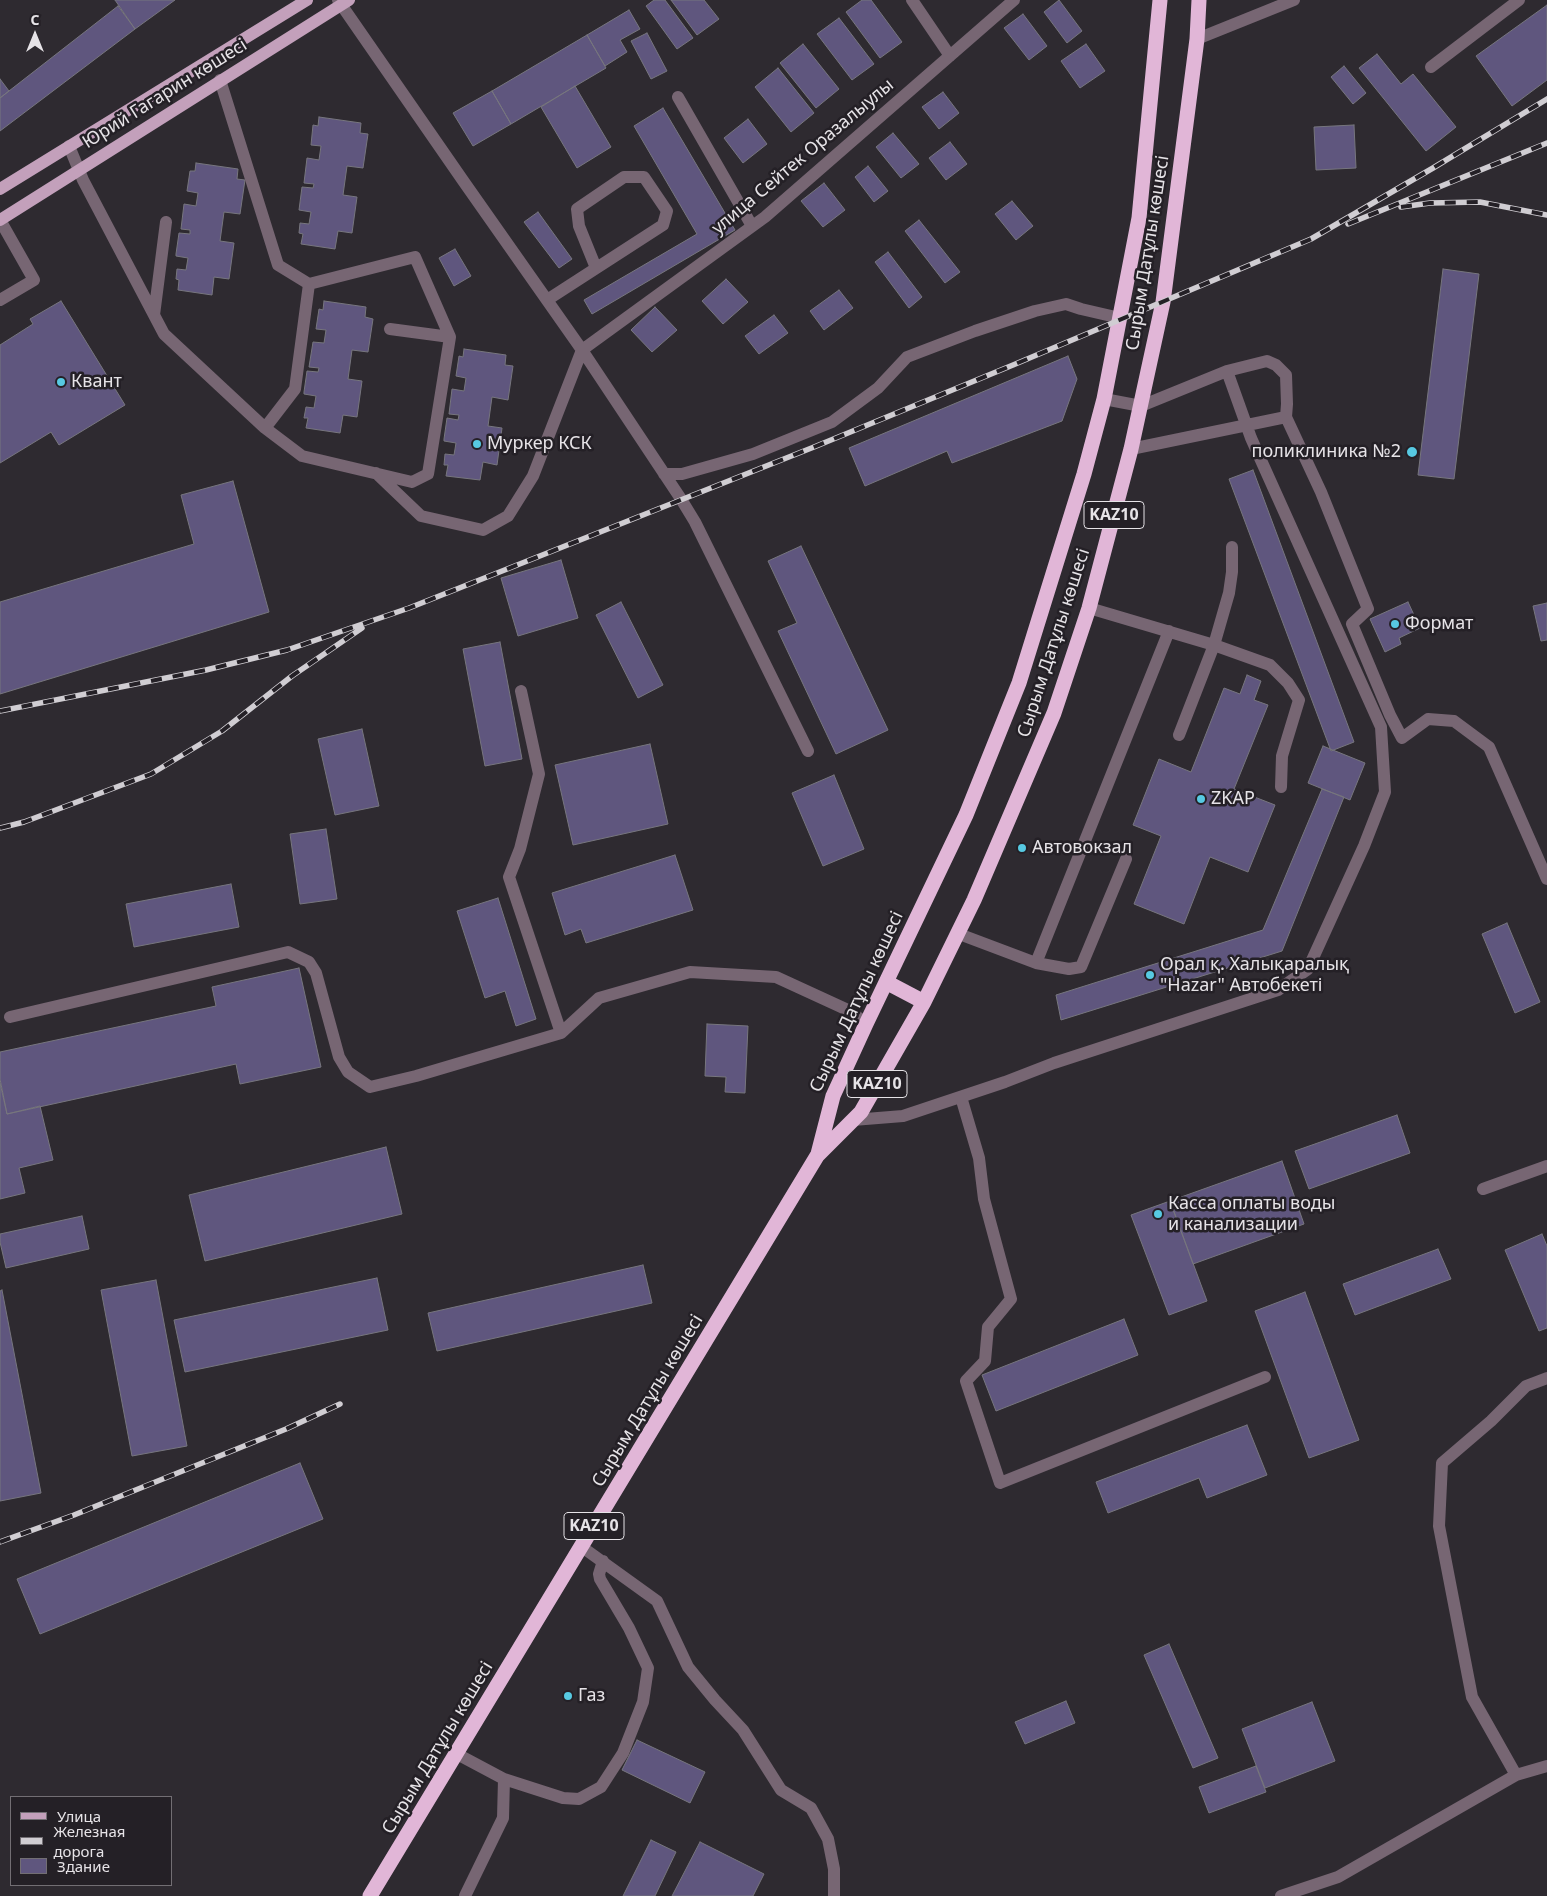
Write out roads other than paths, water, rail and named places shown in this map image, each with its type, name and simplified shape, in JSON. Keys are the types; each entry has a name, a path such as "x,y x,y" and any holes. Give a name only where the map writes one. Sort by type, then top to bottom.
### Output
{"highway":[{"name":"Сырым Датұлы көшесі","path":"817,1156 833,1096 966,815 1019,683 1084,474 1104,400 1139,218 1160,0"},
{"name":"Сырым Датұлы көшесі","path":"370,1896 817,1156 861,1112 924,1002 959,934 1054,713 1089,608 1131,449 1162,302 1197,39 1199,0"},
{"path":"886,982 924,1002"}],"main road":[{"name":"Юрий Гагарин көшесі","path":"0,189 307,0"},
{"name":"Юрий Гагарин көшесі","path":"0,220 343,2"}],"street":[{"path":"912,0 950,56"},
{"name":"улица Сейтек Оразалыулы","path":"582,350 752,226 1014,0"},
{"path":"1197,39 1294,0"},
{"path":"1431,67 1519,0"},
{"path":"343,2 582,350 695,522 808,751"},
{"path":"69,146 78,169 164,334 265,428 302,456 412,482 428,474 450,337 415,257 309,284 278,265 220,80"},
{"path":"678,97 752,226"},
{"path":"547,300 664,225 667,211 644,177 624,177 577,209 579,226 596,268"},
{"path":"0,220 34,280 0,300"},
{"path":"154,315 166,222"},
{"path":"265,428 295,389 309,284"},
{"path":"664,474 682,474 753,454 832,422 878,388 907,358 975,331 1035,311 1066,304 1120,318"},
{"path":"390,329 450,337"},
{"path":"376,473 421,516 483,530 508,516 533,476 582,350"},
{"path":"1104,400 1141,406 1227,370 1267,361 1276,365 1286,375 1286,417 1321,492 1368,609 1352,624 1390,715 1402,738 1428,719 1454,721 1489,747 1547,878"},
{"path":"853,1120 903,1116 1005,1082 1054,1063 1278,990 1308,969 1364,846 1385,792 1381,727 1246,426 1227,370"},
{"path":"1131,449 1286,417"},
{"path":"1179,735 1214,645 1229,593 1232,572 1232,547"},
{"path":"1089,608 1214,645 1270,665 1288,683 1298,700 1282,756 1281,787"},
{"path":"1036,963 1169,631"},
{"path":"521,691 539,774 520,849 509,876 561,1033"},
{"path":"959,934 1036,963 1069,969 1081,967 1126,859"},
{"path":"10,1017 288,952 309,962 316,973 339,1057 348,1072 370,1087 416,1076 561,1033 599,998 690,972 776,977 850,1011 866,1024"},
{"path":"961,1096 979,1158 984,1199 1011,1299 988,1327 985,1361 966,1381 1000,1483 1264,1377"},
{"path":"1483,1189 1547,1166"},
{"path":"1516,1775 1472,1697 1439,1526 1442,1463 1491,1421 1526,1386 1547,1378"},
{"path":"582,1547 657,1601 688,1667 743,1730 781,1790 811,1808 828,1839 834,1869 834,1896"},
{"path":"456,1754 504,1779 563,1798 579,1799 601,1787 623,1753 643,1702 648,1668 629,1628 600,1579 599,1574 603,1562"},
{"path":"1281,1896 1338,1877 1516,1775 1547,1766"},
{"path":"465,1896 503,1818 504,1779"}],"railway":[{"path":"0,711 206,670 287,650 409,608 814,447 1311,239 1547,99"},
{"path":"1348,224 1547,143"},
{"path":"1401,207 1430,203 1480,202 1547,215"},
{"path":"0,828 24,822 151,774 222,731 292,676 362,628"},
{"path":"0,1542 74,1515 286,1429 340,1404"}],"place":[{"name":"Квант","path":"61,382"},
{"name":"Муркер КСК","path":"477,444"},
{"name":"поликлиника №2","path":"1412,452"},
{"name":"Формат","path":"1395,624"},
{"name":"ZKAP","path":"1201,799"},
{"name":"Автовокзал","path":"1022,848"},
{"name":"Орал қ. Халықаралық \"Hazar\" Автобекеті","path":"1150,975"},
{"name":"Касса оплаты воды и канализации","path":"1158,1214"},
{"name":"Газ","path":"568,1696"}]}
